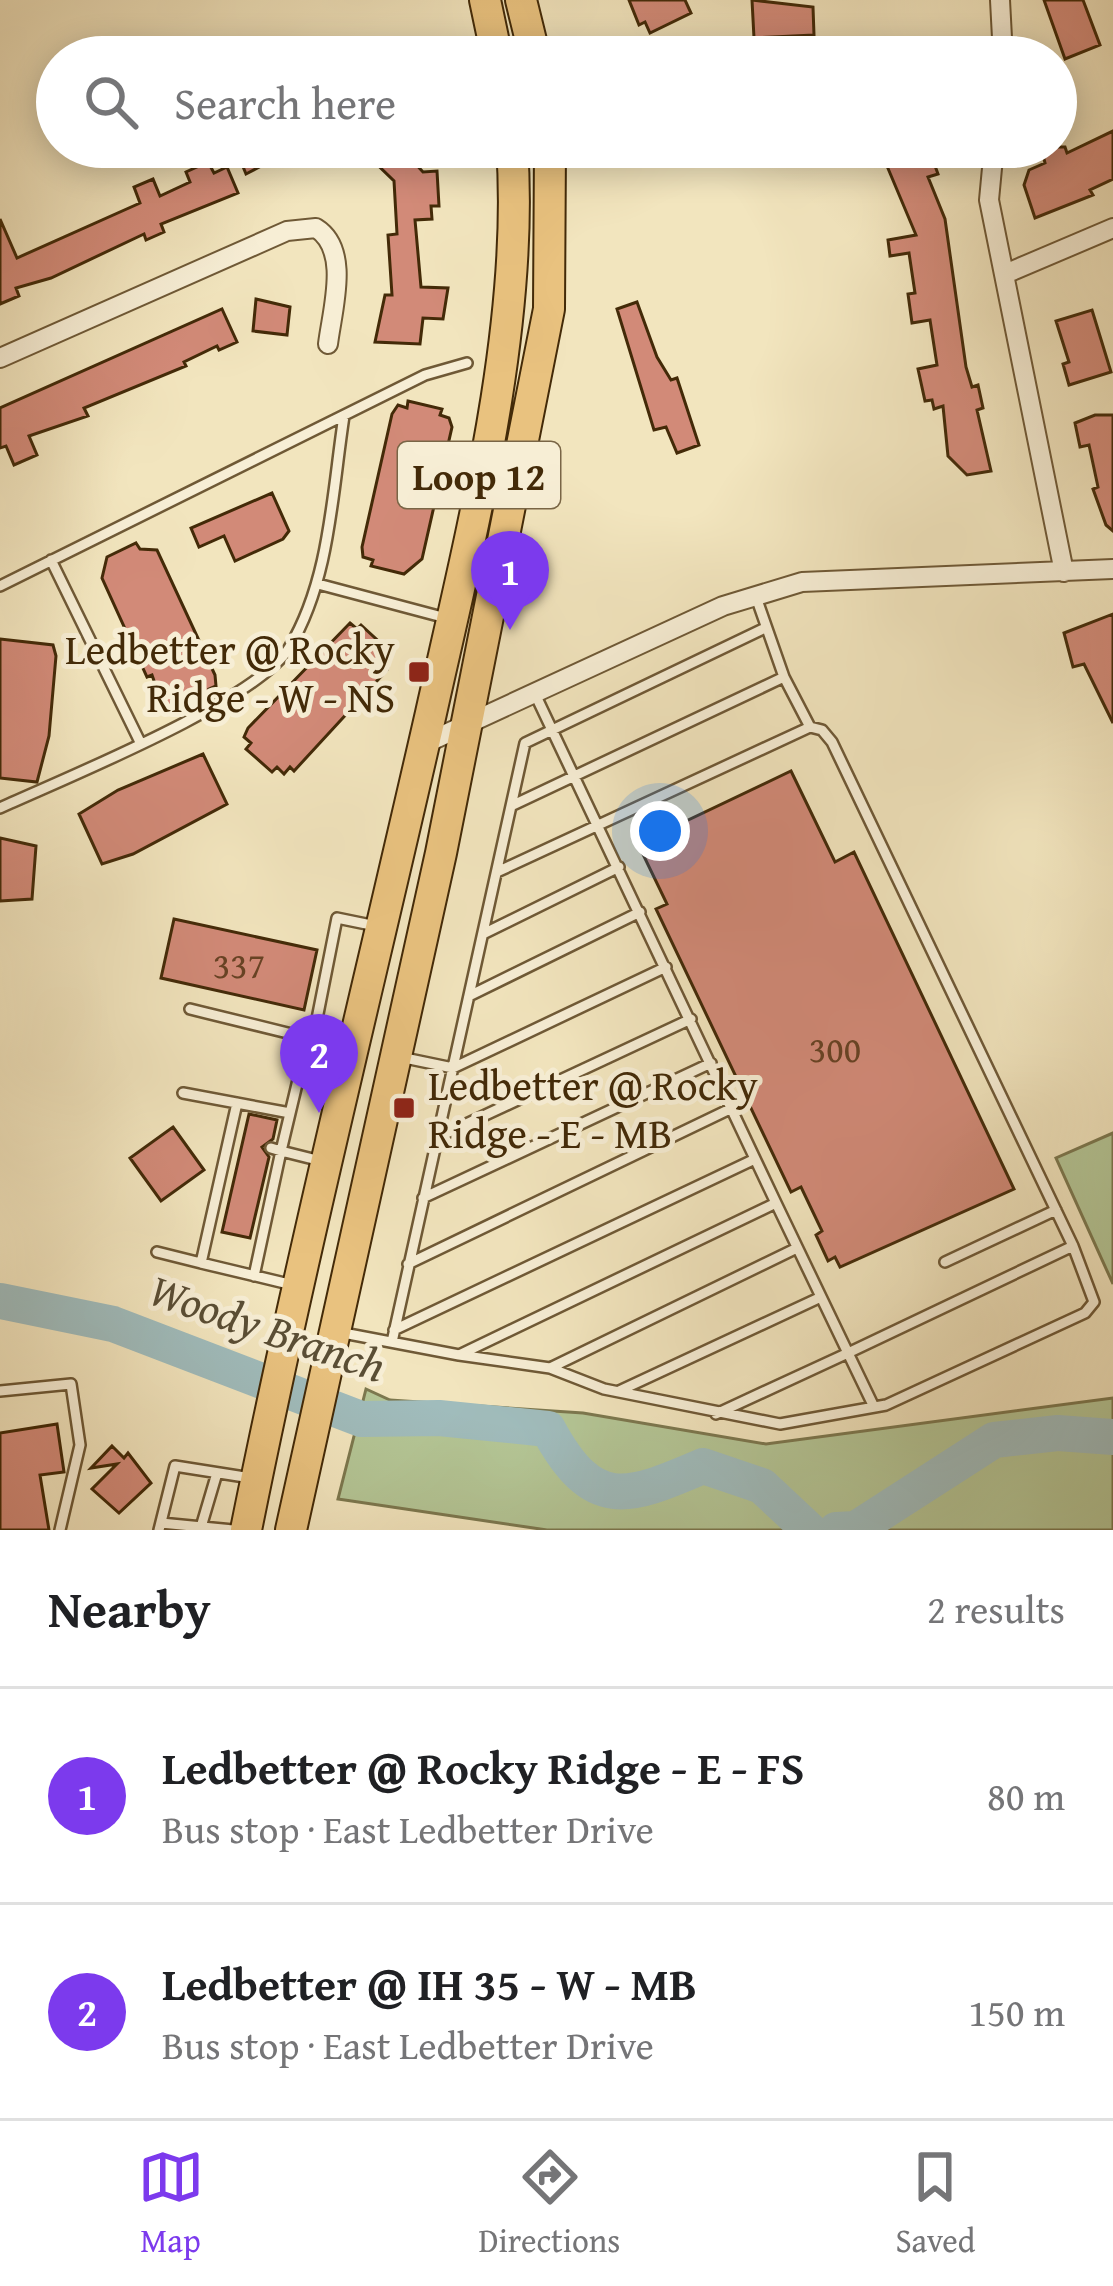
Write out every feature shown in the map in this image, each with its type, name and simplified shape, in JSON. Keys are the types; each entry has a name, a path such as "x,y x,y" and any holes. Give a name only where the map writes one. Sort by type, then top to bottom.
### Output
{"main road":[{"path":"485,0 493,36"},
{"path":"521,0 530,36"},
{"name":"Loop 12","path":"246,1530 451,619 509,304 512,168"},
{"name":"Loop 12","path":"291,1530 467,726 549,309 550,168"},
{"path":"509,304 549,309"},
{"path":"353,1048 395,1056"},
{"path":"298,1286 340,1295"},
{"path":"298,1484 313,1530"}],"street":[{"path":"1000,0 1002,36"},
{"path":"992,168 989,200 1064,572"},
{"path":"0,358 287,231 316,228 330,239 338,269 328,344"},
{"path":"1004,274 1113,228"},
{"path":"424,744 723,606 802,582 1113,569"}],"lane":[{"path":"0,586 425,375 466,363"},
{"path":"0,808 238,696 287,652 318,584 344,416"},
{"path":"52,560 140,742"},
{"path":"318,584 451,619"},
{"path":"756,597 763,629 810,727"},
{"path":"393,1336 525,743 763,629"},
{"path":"511,806 784,676"},
{"path":"536,694 874,1407"},
{"path":"330,1340 393,1336 459,1355 550,1368 617,1392 780,1424 913,1395 1085,1313 1094,1301 1056,1210 832,742 822,730 810,727 496,872"},
{"path":"482,934 619,867"},
{"path":"469,996 640,912"},
{"path":"254,1276 272,1167 310,1038 337,918 381,926"},
{"path":"395,1056 453,1068 666,967"},
{"path":"190,1009 353,1048"},
{"path":"434,1139 691,1019"},
{"path":"422,1199 711,1063"},
{"path":"184,1093 290,1113"},
{"path":"201,1263 237,1103"},
{"path":"408,1264 732,1108"},
{"path":"229,1139 242,1142"},
{"path":"276,1150 327,1162"},
{"path":"225,1157 238,1160"},
{"path":"393,1336 755,1159"},
{"path":"217,1191 230,1194"},
{"path":"459,1355 776,1203"},
{"path":"945,1262 1056,1210"},
{"path":"212,1213 226,1216"},
{"path":"716,1414 1073,1246"},
{"path":"550,1368 797,1248"},
{"path":"157,1252 298,1286"},
{"path":"617,1392 820,1297"},
{"path":"0,1391 71,1384 80,1444 60,1530"},
{"path":"232,1530 160,1527 175,1466 256,1479"},
{"path":"201,1527 217,1473"}],"green space":[{"path":"1113,1133 1113,1284 1056,1158"},
{"path":"366,1389 390,1400 583,1413 766,1444 1113,1398 1113,1530 547,1530 338,1499"}],"building":[{"path":"629,0 685,0 691,13 650,33 645,22 639,25"},
{"path":"752,0 813,7 814,35 754,36"},
{"path":"1044,0 1083,0 1100,45 1077,54 1077,36 1057,36"},
{"path":"1113,131 1113,179 1090,190 1093,195 1035,218 1024,185 1029,170 1077,168 1077,148"},
{"path":"211,168 214,173 227,168 238,193 161,224 164,232 146,240 144,234 51,278 16,288 19,296 0,304 0,219 17,258 140,203 134,187 153,179 160,196 190,182 186,172"},
{"path":"381,168 437,171 439,206 431,206 432,219 415,220 421,287 448,288 443,319 423,318 420,344 375,342 385,295 392,295 388,235 397,234 394,181"},
{"path":"888,168 936,168 938,174 928,177 945,219 966,367 972,387 978,385 983,408 977,410 991,471 967,475 948,456 943,406 934,409 932,400 925,401 918,369 937,365 930,320 912,323 908,294 915,293 909,253 890,256 888,240 916,235"},
{"path":"256,299 290,307 287,335 253,331"},
{"path":"637,302 657,357 671,380 677,378 699,445 677,453 666,427 654,430 617,309"},
{"path":"222,309 237,342 219,350 217,346 184,362 186,366 84,408 88,416 29,436 37,455 14,465 6,446 0,448 0,408"},
{"path":"1092,310 1111,372 1069,385 1063,364 1069,362 1056,321"},
{"path":"408,401 442,409 440,415 449,418 452,427 422,559 404,574 371,566 373,560 363,557 362,547 392,414 398,405 407,408"},
{"path":"1095,415 1113,415 1113,531 1106,525 1093,489 1098,487 1089,445 1080,447 1075,423"},
{"path":"272,493 289,531 283,539 235,561 224,536 199,547 191,528"},
{"path":"136,543 140,549 157,550 215,675 216,686 209,689 212,697 180,711 177,704 168,708 161,701 102,578 107,557"},
{"path":"1113,614 1113,723 1084,664 1073,667 1064,633"},
{"path":"350,623 357,629 361,625 387,649 383,654 390,660 387,670 294,771 290,767 284,774 277,767 272,772 246,749 251,743 244,737 248,728"},
{"path":"0,639 53,645 56,656 49,736 37,782 0,778"},
{"path":"203,754 227,804 133,854 102,864 79,814 118,790"},
{"path":"791,771 835,862 854,852 1014,1189 840,1267 835,1257 828,1261 816,1235 822,1231 801,1187 791,1192 656,909 667,904 638,844"},
{"path":"0,838 36,846 32,899 0,901"},
{"path":"174,919 317,950 304,1010 161,978"},
{"path":"249,1114 277,1120 273,1139 262,1147 269,1157 250,1238 222,1232"},
{"path":"173,1127 204,1170 161,1201 130,1158"},
{"path":"57,1424 64,1472 40,1475 49,1530 0,1530 0,1433"},
{"path":"112,1446 124,1458 128,1453 151,1483 119,1513 92,1489 117,1464 91,1468"}],"waterway":[{"name":"Woody Branch","path":"0,1301 113,1324 361,1419 439,1418 548,1429 580,1474 613,1491 653,1486 703,1466 762,1486 809,1530"},
{"name":"Woody Branch","path":"836,1530 856,1529 994,1440 1058,1433 1113,1437"}],"place":[{"name":"Ledbetter @ Rocky Ridge - E - FS","path":"510,630"},
{"name":"Ledbetter @ Rocky Ridge - W - NS","path":"419,672"},
{"name":"Ledbetter @ Rocky Ridge - E - MB","path":"404,1108"},
{"name":"Ledbetter @ IH 35 - W - MB","path":"319,1113"}]}
